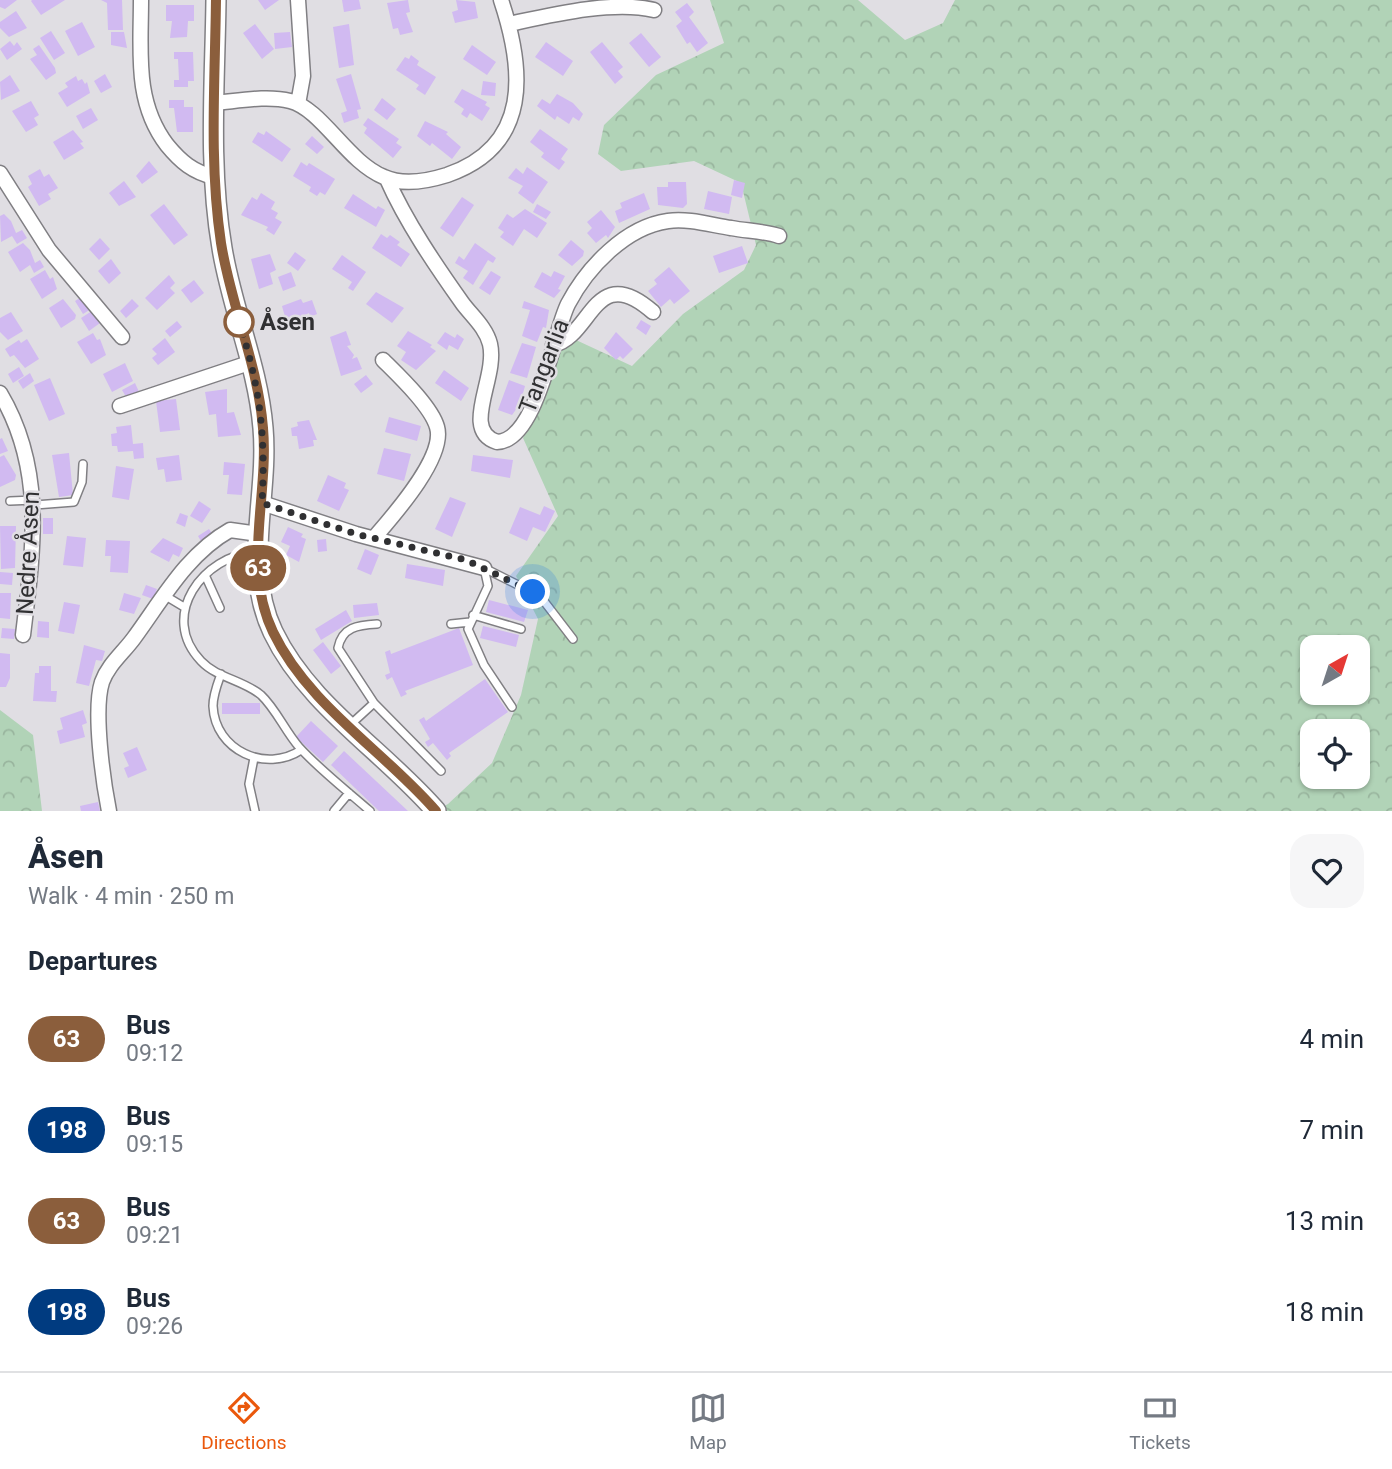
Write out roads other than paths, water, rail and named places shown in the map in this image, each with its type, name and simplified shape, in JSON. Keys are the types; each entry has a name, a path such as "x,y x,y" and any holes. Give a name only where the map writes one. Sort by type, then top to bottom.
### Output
{"main road":[{"path":"216,0 215,177 226,273 252,362 264,433 259,543 264,610 281,648 309,684 436,811"}],"street":[{"path":"141,0 142,82 149,115 158,133 182,162 193,171 215,177"},
{"path":"298,0 303,76 298,104"},
{"path":"215,103 279,99 298,104 354,158 387,179 409,182 457,171 487,151 503,134 513,113 518,91 515,54 501,0"},
{"path":"509,24 609,6 639,5 654,10"},
{"path":"0,173 49,250 122,337"},
{"name":"Tangarlia","path":"387,179 425,245 490,344 492,368 479,424 490,439 503,442 509,439 523,422 539,394 553,345 578,286 605,256 640,230 669,221 686,221 779,236"},
{"path":"553,345 568,339 597,304 616,295 635,298 653,312"},
{"path":"374,538 421,477 438,433 435,422 418,399 383,360"},
{"path":"120,406 252,362"},
{"name":"Nedre Åsen","path":"0,393 26,453 35,503 23,635"},
{"path":"262,503 374,538 484,568"},
{"path":"110,811 99,713 103,682 163,595 222,534 230,530 259,543"}],"lane":[{"path":"10,501 74,502 82,482 83,464"},
{"path":"259,543 229,558 205,575 195,586 184,607 182,620 191,648 201,661 262,696 301,750 370,811"},
{"path":"484,568 488,586 468,629 473,645 512,707"},
{"path":"484,568 540,596 573,639"},
{"path":"205,575 220,608"},
{"path":"163,595 184,607"},
{"path":"451,624 471,619 521,629"},
{"path":"376,624 352,627 341,638 338,648 374,703 441,771"},
{"path":"221,674 215,690 215,718 231,745 254,758 280,760 301,750"},
{"path":"349,725 374,703"},
{"path":"254,758 249,784 255,811"},
{"path":"334,811 349,793"}],"place":[{"name":"Åsen","path":"239,322"}]}
